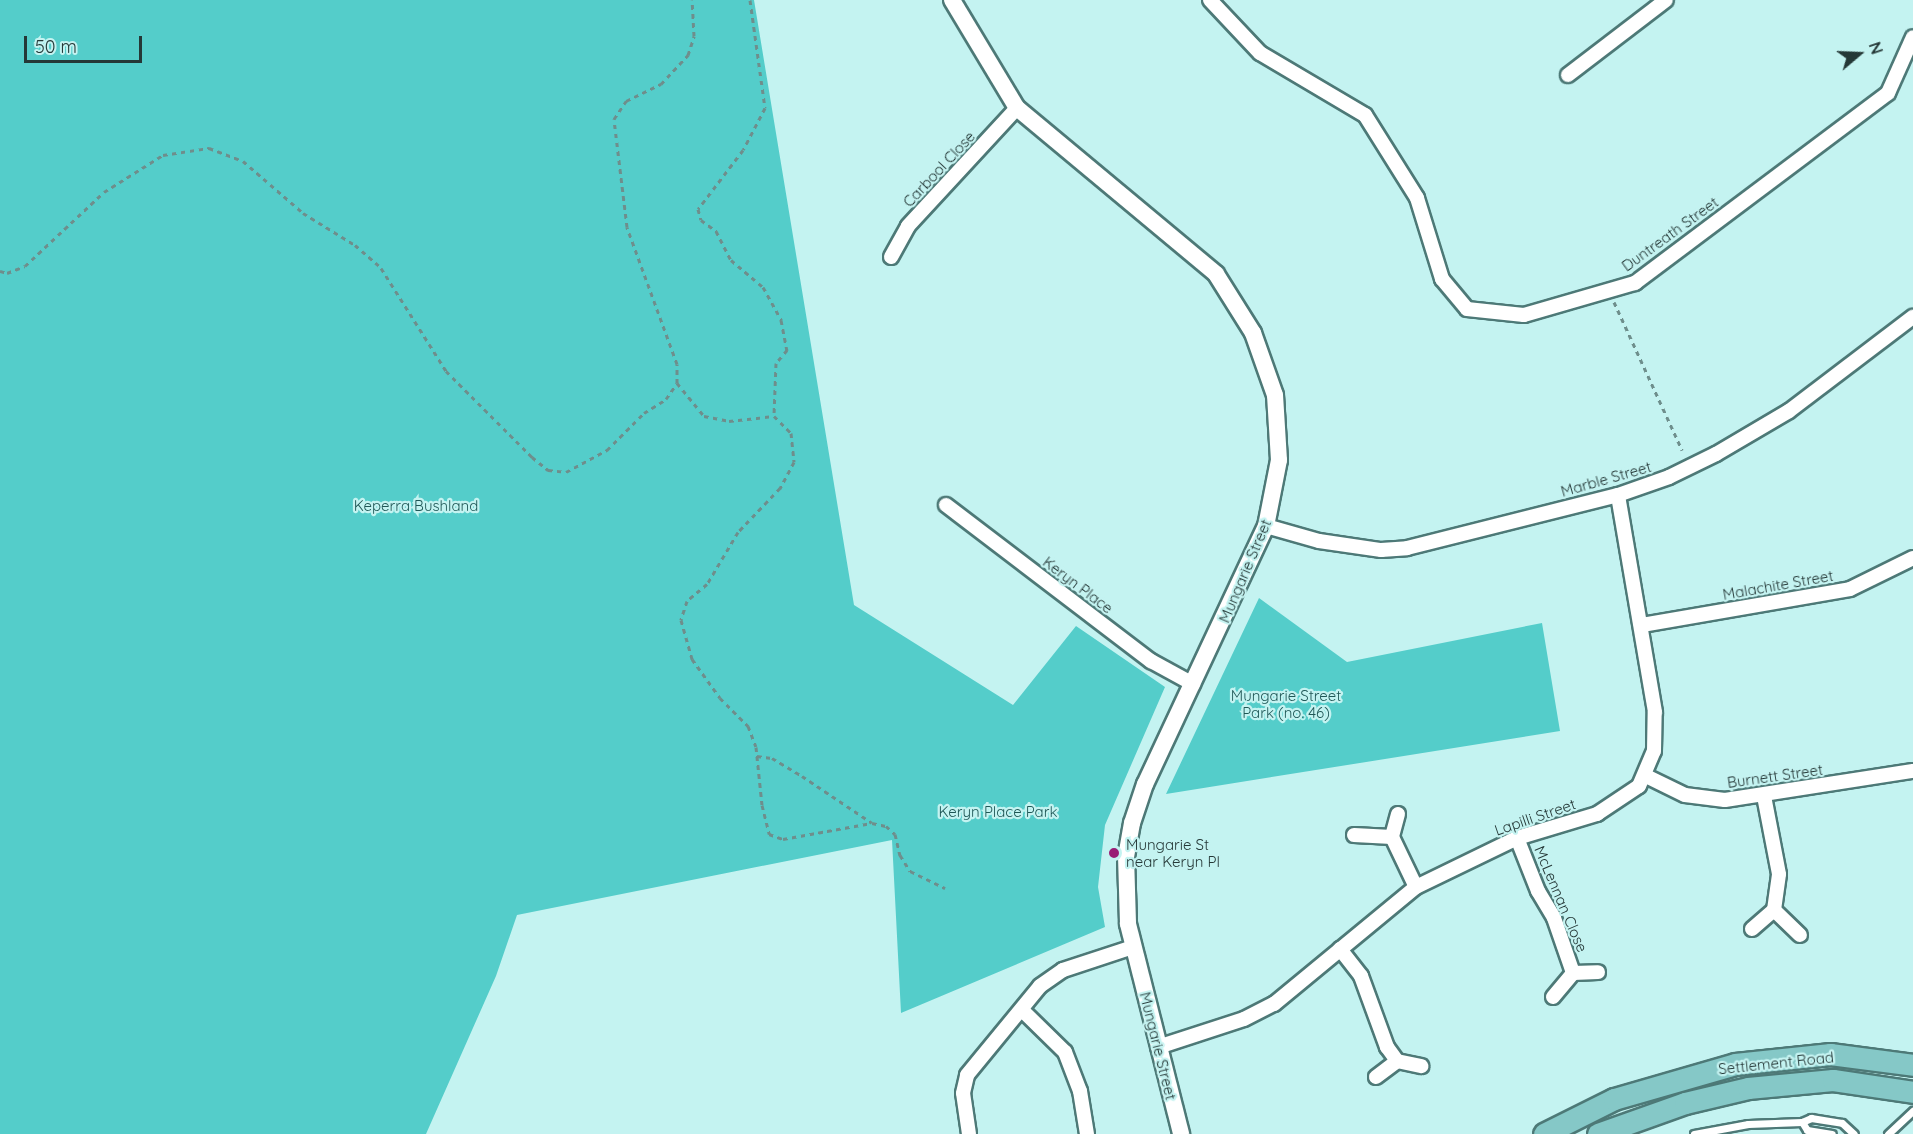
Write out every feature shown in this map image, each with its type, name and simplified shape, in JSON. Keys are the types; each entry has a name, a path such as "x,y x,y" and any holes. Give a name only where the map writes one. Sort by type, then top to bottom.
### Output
{"main road":[{"name":"Settlement Road","path":"1544,1134 1614,1099 1735,1064 1830,1054 1913,1065"},
{"name":"Settlement Road","path":"1598,1134 1685,1103 1748,1088 1833,1080 1913,1092"}],"street":[{"name":"Mungarie Street","path":"952,0 1017,108 1203,260 1242,311 1269,373 1278,419 1279,460 1266,526 1132,823 1124,891 1133,947 1181,1134"},
{"name":"Duntreath Street","path":"1210,0 1260,53 1365,115 1417,198 1442,279 1467,309 1524,315 1635,283 1888,93 1913,37"},
{"path":"1568,75 1666,0"},
{"name":"Carbool Close","path":"891,257 908,226 1017,108"},
{"name":"Marble Street","path":"1266,526 1319,541 1380,550 1407,548 1618,495 1707,459 1789,411 1913,317"},
{"path":"1618,495 1642,625 1656,734 1646,777"},
{"name":"Keryn Place","path":"946,505 1151,661 1193,684"},
{"name":"Malachite Street","path":"1642,625 1840,592 1877,579 1913,558"},
{"name":"Burnett Street","path":"1646,777 1704,800 1764,796 1913,771"},
{"name":"Lapilli Street","path":"1158,1047 1244,1019 1274,1004 1416,887 1517,838 1597,814 1628,796 1646,777"},
{"path":"1752,929 1774,910 1778,861 1764,796"},
{"path":"1398,814 1392,837 1416,887"},
{"path":"1354,835 1392,837"},
{"name":"McLennan Close","path":"1517,838 1538,891 1554,918 1574,973"},
{"path":"1774,910 1800,935"},
{"path":"969,1134 963,1093 967,1075 1022,1010 1053,975 1085,961 1133,947"},
{"path":"1340,949 1361,976 1387,1047 1396,1061 1421,1066"},
{"name":"McLennan Close","path":"1553,997 1574,973 1598,972"},
{"path":"1022,1010 1065,1052 1080,1091 1087,1134"},
{"path":"1377,1077 1396,1061"}],"lane":[{"path":"1888,1134 1913,1111"},
{"path":"1696,1134 1748,1124 1802,1122 1811,1118 1842,1123 1854,1134"},
{"path":"1802,1122 1807,1130 1832,1134"}],"path":[{"path":"0,271 7,273 25,266 104,192 163,154 209,148 243,161 303,213 355,245 381,268 446,371 548,470 566,472 607,450 644,413 666,399 677,383 677,364 627,227 614,119 626,101 661,84 688,55 694,36 692,0"},
{"path":"750,0 765,108 743,150 698,209 701,220 716,231 731,260 763,287 781,320 787,350 776,363 774,416 791,433 794,462 780,488 726,549 707,584 687,601 681,620 692,659 720,698 748,726 757,756 769,834 783,839 872,823"},
{"path":"1608,291 1682,450"},
{"path":"677,383 704,416 729,421 774,416"},
{"path":"757,756 782,764 872,823 886,826 895,834 900,855 910,871 945,888"}],"green space":[{"name":"Keperra Bushland","path":"0,0 754,0 854,605 1013,705 1076,626 1165,687 1105,825 1098,887 1105,927 901,1013 892,840 517,915 496,976 426,1134 0,1134"},
{"name":"Mungarie Street Park (no. 46)","path":"1259,598 1347,662 1542,623 1560,731 1166,794"}],"place":[{"name":"Mungarie St near Keryn Pl","path":"1114,853"}],"park label":[{"name":"Keryn Place Park","path":"998,812"}]}
